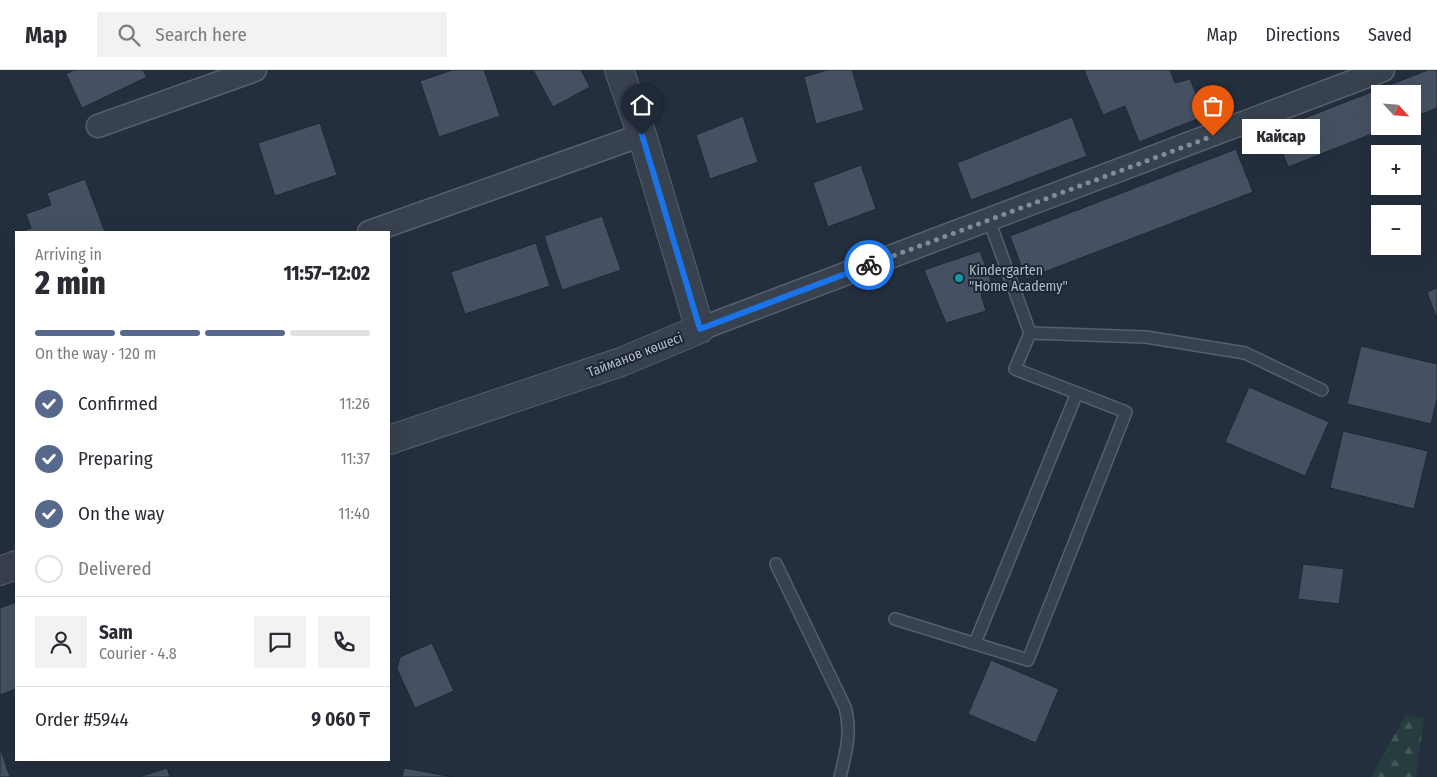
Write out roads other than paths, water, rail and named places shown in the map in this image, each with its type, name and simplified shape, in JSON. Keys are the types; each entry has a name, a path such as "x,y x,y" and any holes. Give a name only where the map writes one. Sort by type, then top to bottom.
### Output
{"street":[{"path":"98,126 255,70"},
{"path":"619,70 642,135 700,329"},
{"name":"Тайманов көшесі","path":"390,440 621,362 700,329 1383,70"},
{"path":"372,231 642,135"},
{"path":"0,571 15,565"}],"lane":[{"path":"895,619 1028,660 1126,412 1015,370 1030,333 988,220"},
{"path":"1030,333 1146,337 1245,352 1322,390"},
{"path":"975,643 1077,393"},
{"path":"776,564 845,707 849,722 849,739 840,777"}],"place":[{"name":"Кайсар","path":"1213,136"},
{"name":"Kindergarten \"Home Academy\"","path":"959,278"}]}
